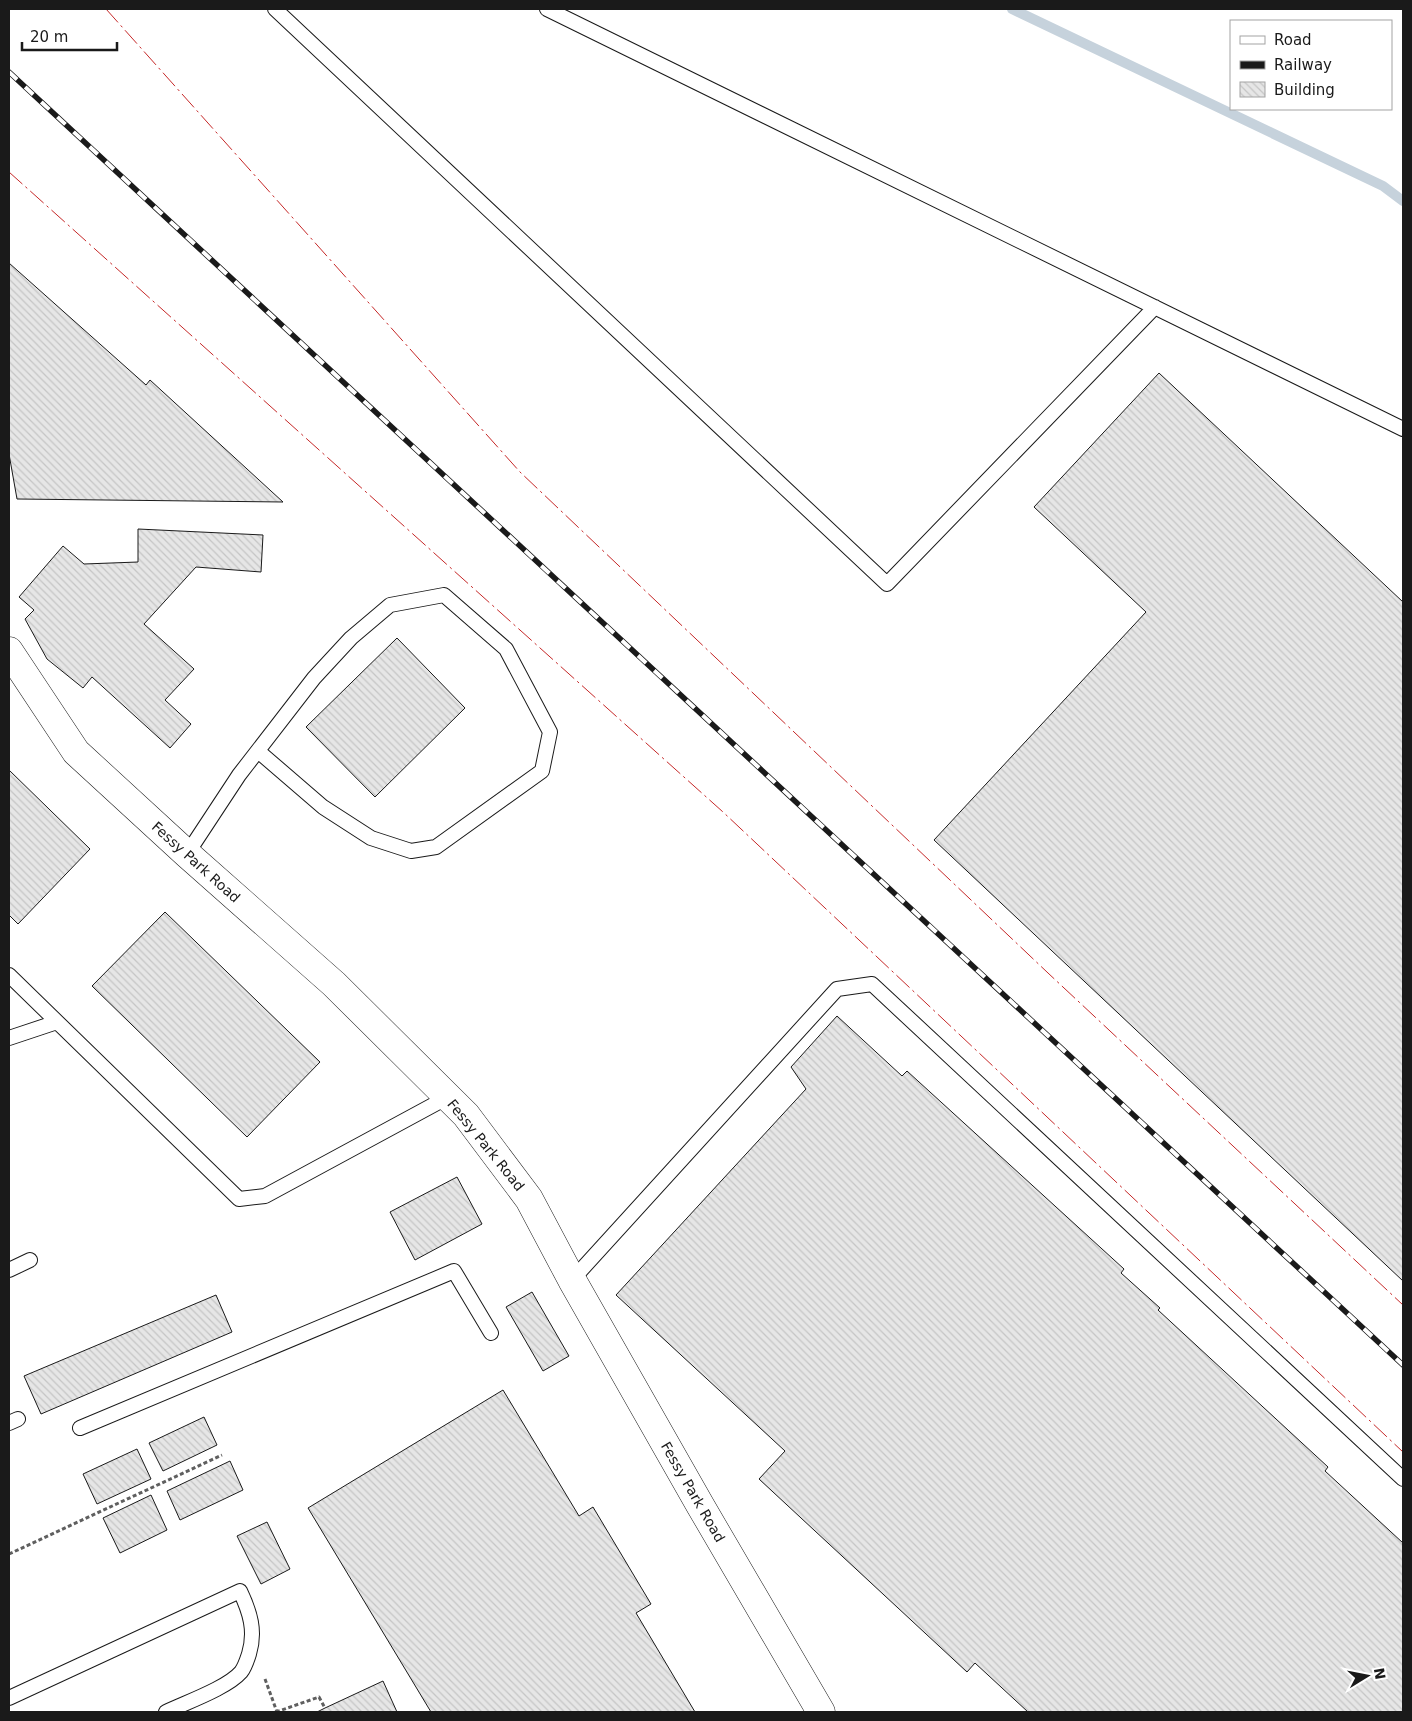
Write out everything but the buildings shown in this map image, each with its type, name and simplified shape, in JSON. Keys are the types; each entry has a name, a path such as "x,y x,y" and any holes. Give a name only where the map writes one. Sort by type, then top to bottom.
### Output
{"street":[{"name":"Fessy Park Road","path":"9,651 76,752 187,854 334,984 466,1115 529,1199 572,1280 821,1712"}],"lane":[{"path":"274,9 886,584 1155,307"},
{"path":"546,9 1403,429"},
{"path":"187,854 240,775 258,751 314,678 351,638 390,605 444,595 506,649 550,732 542,770 436,847 411,851 370,838 323,807 258,751"},
{"path":"9,975 239,1199 265,1196 448,1097"},
{"path":"572,1280 837,989 872,984 1403,1479"},
{"path":"9,1038 57,1022"},
{"path":"9,1270 30,1260"},
{"path":"80,1428 454,1271 491,1333"},
{"path":"9,1698 240,1591 251,1621 253,1636 247,1661 241,1671 228,1682 166,1712"}],"path":[{"path":"9,1554 222,1456"},
{"path":"247,1661 264,1678 276,1712 319,1697 325,1708"}],"waterway":[{"path":"1012,9 1383,186 1403,201"}],"railway":[{"path":"9,72 1403,1365"}],"power":[{"path":"106,9 520,472 1048,973 1403,1305"},
{"path":"9,172 723,812 1403,1452"}]}
